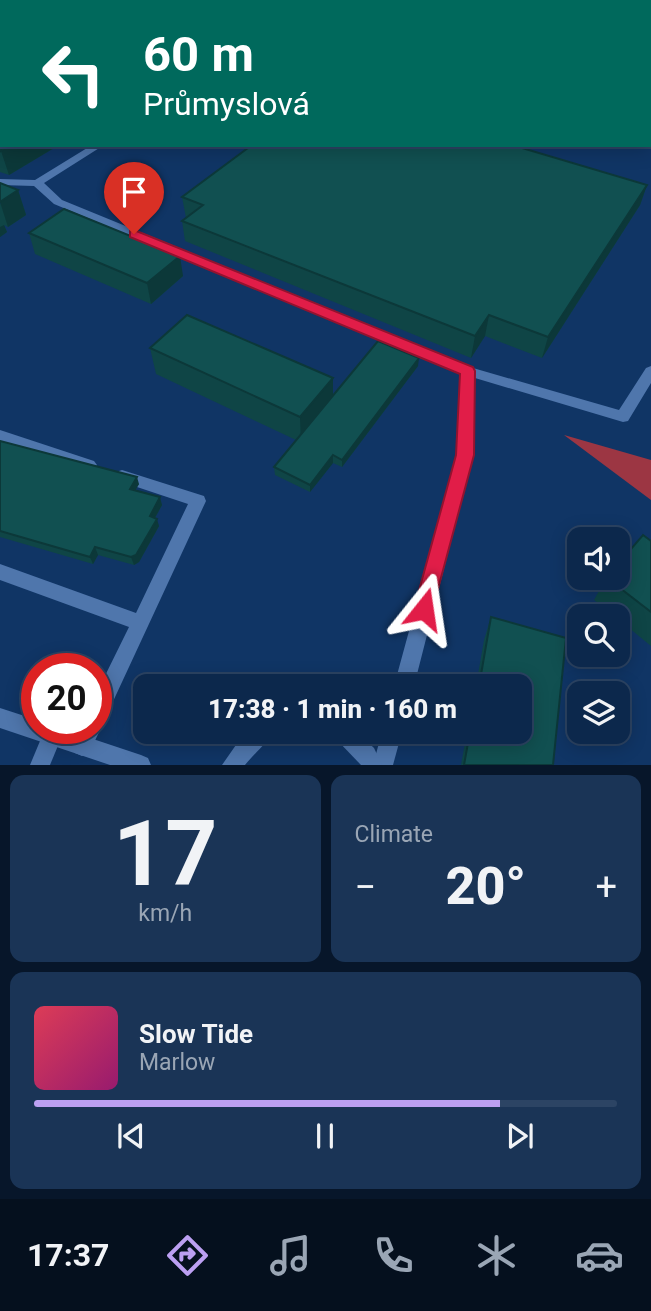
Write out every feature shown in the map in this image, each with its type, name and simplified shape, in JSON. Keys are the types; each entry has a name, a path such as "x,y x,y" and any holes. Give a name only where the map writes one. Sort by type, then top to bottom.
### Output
{"street":[{"path":"0,182 37,183 96,147"},
{"path":"37,183 58,202 468,371 622,417 651,371"},
{"path":"407,674 465,455 468,371"},
{"path":"0,436 198,501 112,682"},
{"path":"0,572 140,623"},
{"path":"0,718 21,725"},
{"path":"40,765 49,744"},
{"path":"97,744 127,763"},
{"path":"232,765 247,744"},
{"path":"356,744 367,755 372,765"},
{"path":"383,765 389,744"}],"shaded area":[{"path":"564,435 651,460 651,500"}],"building":[{"path":"249,147 519,147 647,185 548,337 489,315 475,336 182,221 203,205 182,197"},
{"path":"0,183 18,190 0,202"},
{"path":"64,209 180,256 147,283 29,233"},
{"path":"187,315 333,378 300,417 150,348"},
{"path":"378,341 419,358 342,460 333,455 310,485 274,467"},
{"path":"0,441 137,477 130,489 160,497 150,516 157,519 136,555 131,557 95,547 90,557 0,531"},
{"path":"643,535 651,541 651,612 623,590 630,590 630,550"},
{"path":"491,617 566,638 553,765 464,765 468,744 532,744 532,674 481,674"}],"route":[{"path":"134,234 468,371 465,455 424,609"}]}
